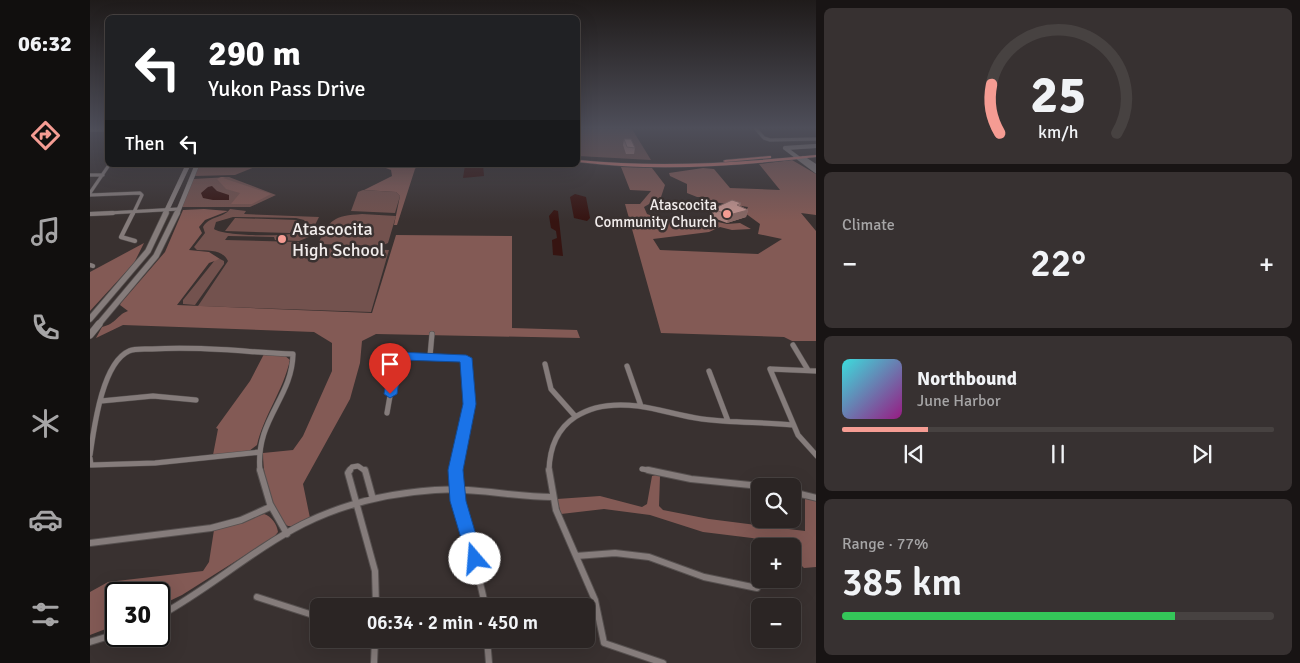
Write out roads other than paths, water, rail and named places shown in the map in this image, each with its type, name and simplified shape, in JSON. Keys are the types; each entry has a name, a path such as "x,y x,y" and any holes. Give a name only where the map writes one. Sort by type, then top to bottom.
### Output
{"main road":[{"path":"610,160 654,164"},
{"path":"580,161 720,166 765,160"},
{"path":"90,319 144,258 169,209 187,167"},
{"path":"90,335 156,256 179,209 195,167"},
{"path":"183,179 191,178"}],"street":[{"path":"799,160 816,172"},
{"path":"90,194 108,167"},
{"path":"90,175 103,175"},
{"path":"90,194 140,193 142,195 122,237 135,241"},
{"path":"90,214 179,209"},
{"path":"96,313 108,313"},
{"path":"90,319 102,320"},
{"path":"430,356 432,334"},
{"path":"793,346 808,370"},
{"path":"260,452 180,462 104,465 91,465 90,456 102,401 115,366 124,353 130,350 169,348 293,354 290,375 265,428 260,452 261,479 270,507 287,534"},
{"path":"387,413 397,356 466,358 470,404 456,470 457,489 484,598"},
{"path":"546,364 551,389 575,416"},
{"path":"627,366 641,406"},
{"path":"816,371 770,369 793,425 804,443 816,456"},
{"path":"709,371 728,421"},
{"path":"102,401 153,396 196,400"},
{"path":"663,663 604,643 594,597 561,525 552,497 548,451 562,426 575,416 602,407 641,406 698,418 793,425"},
{"path":"373,499 364,470 355,466 348,473 375,571 376,598"},
{"path":"642,469 691,480 751,485"},
{"path":"170,610 200,593 287,534 317,518 356,504 418,491 457,489 533,498 552,497"},
{"path":"801,494 816,498"},
{"path":"90,543 100,540 211,528 241,520 270,507"},
{"path":"576,556 615,553 649,557 704,577 737,586 751,587"},
{"path":"257,597 310,614"},
{"path":"90,642 105,637"},
{"path":"374,663 375,648"},
{"path":"488,648 489,663"}],"place":[{"name":"Atascocita Community Church","path":"727,214"},
{"name":"Atascocita High School","path":"282,239"}]}
